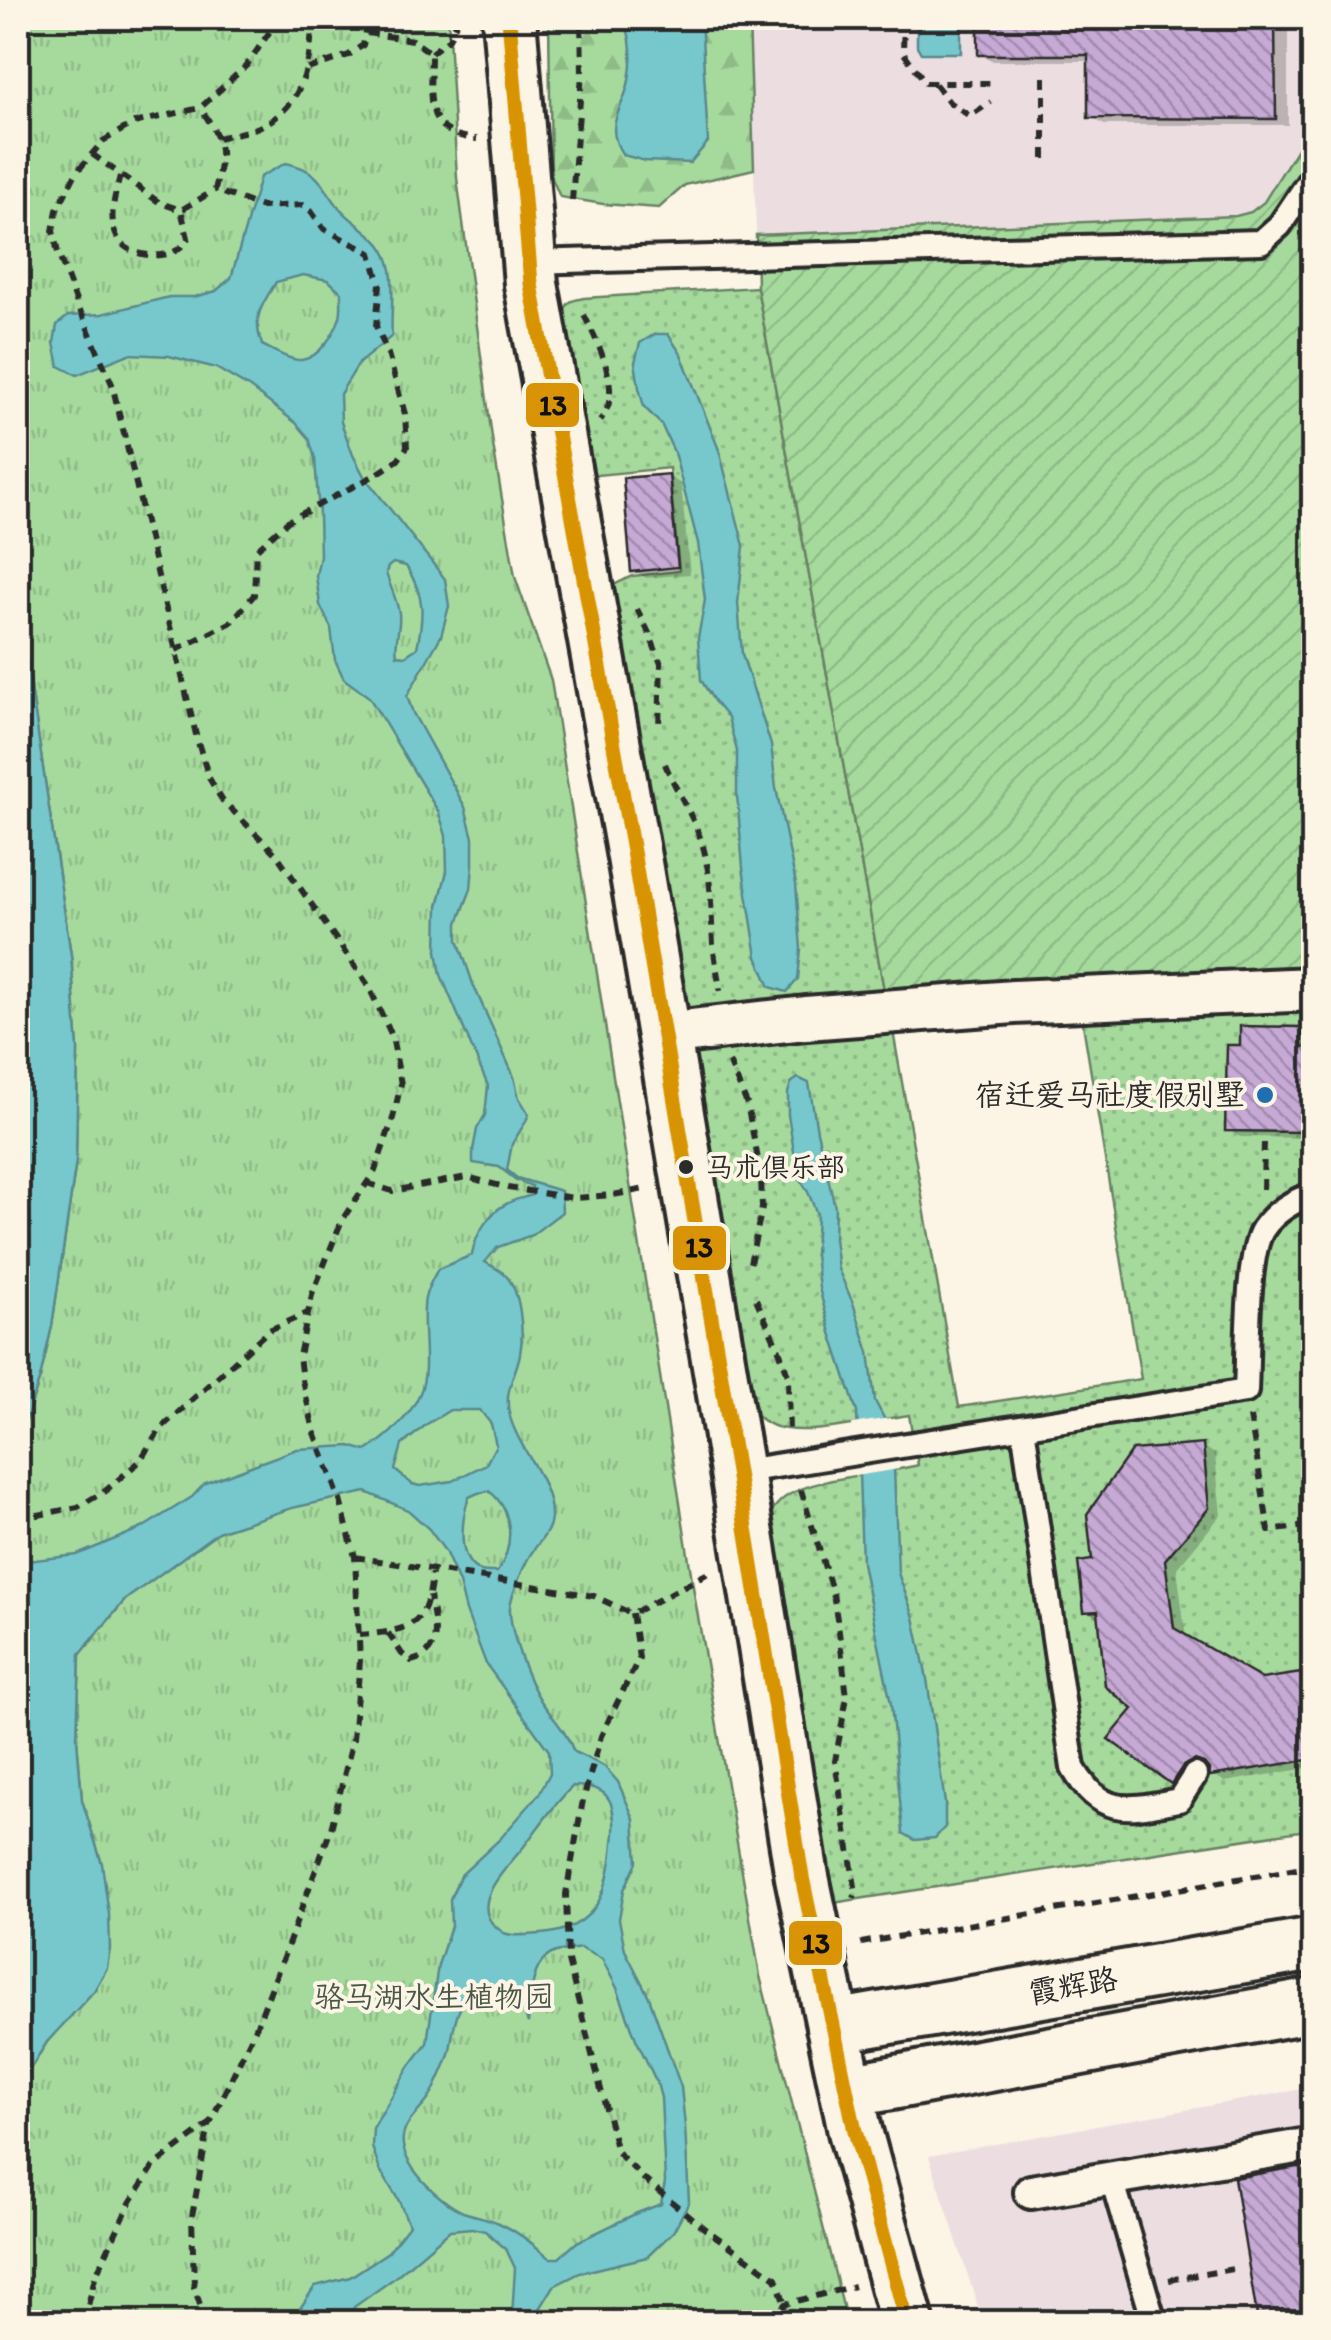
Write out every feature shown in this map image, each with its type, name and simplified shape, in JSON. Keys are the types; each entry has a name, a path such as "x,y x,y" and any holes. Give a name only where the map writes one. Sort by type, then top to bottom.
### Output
{"street":[{"path":"509,18 530,284 634,857 802,1876 855,2132 900,2299"},
{"path":"664,1034 806,1018 1014,1002 1314,989"},
{"name":"霞辉路","path":"833,2027 1314,1944"},
{"name":"霞辉路","path":"848,2091 1314,2005"},
{"path":"1031,2192 1314,2144"}],"lane":[{"path":"529,262 1261,242 1280,224 1314,174"},
{"path":"737,1472 1246,1391 1251,1279 1261,1232 1287,1206 1314,1195"},
{"path":"1023,1427 1073,1768 1095,1796 1113,1807 1124,1808 1179,1800 1195,1775"},
{"path":"1112,2178 1154,2322"}],"path":[{"path":"206,2322 194,2287 192,2216 209,2124 258,2025 331,1830 353,1739 360,1661 354,1556 340,1500 314,1430 299,1356 312,1295 342,1220 375,1171 400,1084 392,1036 368,985 277,855 222,800 209,778 196,739 112,384 76,301 52,231 57,210 76,173 102,141 134,124 200,108 247,65 279,18"},
{"path":"218,138 264,125 291,104 308,69 312,18"},
{"path":"308,69 349,55 363,45 369,18"},
{"path":"458,18 449,38 431,54 434,119 455,137 490,140"},
{"path":"574,156 582,74 581,18"},
{"path":"904,18 903,52 926,82 992,83"},
{"path":"368,33 412,40 431,54"},
{"path":"1044,77 1044,166"},
{"path":"934,82 950,103 970,116 991,102"},
{"path":"92,154 160,203 180,210 215,190 220,168 215,128 200,108"},
{"path":"120,176 112,213 118,240 134,252 160,255 179,250 188,238 180,210"},
{"path":"176,650 230,623 254,595 256,550 288,521 377,474 398,460 407,446 405,414 376,326 380,284 370,253 324,229 303,205 262,206 215,190"},
{"path":"367,1183 392,1191 467,1177 574,1198 657,1187"},
{"path":"18,1514 38,1515 78,1507 105,1492 139,1462 162,1428 269,1330 308,1313"},
{"path":"1246,1391 1270,1531 1314,1525"},
{"path":"632,1614 748,1550"},
{"path":"354,1556 594,1596 632,1614"},
{"path":"388,1633 411,1661 425,1658 432,1648 432,1570"},
{"path":"359,1635 388,1633 406,1626 423,1613 430,1596"},
{"path":"632,1614 639,1658 601,1736 583,1800 566,1894 568,1962 617,2152 705,2229 776,2278 785,2304"},
{"path":"817,1950 1314,1866"},
{"path":"84,2322 95,2276 130,2203 154,2166 209,2124"},
{"path":"1143,2284 1233,2269"},
{"path":"771,2322 785,2304 900,2299"}],"shaded area":[{"path":"749,18 1313,18 1313,123 1264,202 1251,212 1236,216 756,235"},
{"path":"1313,2087 1313,2322 983,2322 929,2156"}],"green space":[{"name":"骆马湖水生植物园","path":"18,18 448,18 457,178 515,577 551,680 695,1599 760,1976 847,2322 18,2322 18,2088 66,2020 102,1864 82,1800 77,1740 80,1655 125,1600 18,1562 18,1431 26,1420 40,1378 52,1326 76,1161 78,1049 71,955 26,654 18,635"},
{"path":"549,18 749,18 754,169 685,185 659,208 560,197 551,176"},
{"path":"1313,123 1313,974 886,1001 757,287 756,235 1236,216 1251,212 1264,202"},
{"path":"757,287 886,1001 682,1017 612,586 632,576 679,571 669,468 587,476 565,310 570,302 584,298"},
{"path":"1313,1001 1313,1829 826,1904 762,1526 779,1502 800,1489 918,1465 909,1415 838,1427 785,1429 767,1423 748,1403 684,1058 697,1047 893,1031 959,1407 1141,1379 1081,1012"}],"water":[{"path":"623,18 701,18 708,142 690,163 645,161 623,155 617,144 614,126 631,64 630,40"},
{"path":"917,18 961,18 961,53 921,53 917,46"},
{"path":"286,163 312,173 342,211 383,248 391,271 392,336 359,363 340,394 341,422 364,476 445,579 449,606 441,636 407,696 465,807 473,838 471,889 458,923 458,940 519,1098 529,1114 512,1144 507,1170 517,1178 561,1191 562,1212 532,1235 498,1247 485,1262 510,1281 518,1300 521,1345 509,1389 509,1413 541,1478 551,1518 521,1575 511,1602 511,1617 520,1655 541,1701 574,1752 604,1766 618,1782 634,1819 637,1862 624,1890 619,1919 625,1950 649,1997 681,2087 689,2202 673,2232 647,2257 580,2273 554,2286 536,2322 508,2322 512,2317 515,2268 506,2249 485,2231 472,2228 450,2230 354,2307 347,2322 298,2322 299,2310 315,2286 350,2277 388,2252 409,2225 380,2170 372,2147 373,2128 427,2043 438,1965 451,1926 450,1899 460,1876 500,1839 539,1794 550,1773 549,1751 486,1664 445,1551 408,1510 366,1492 292,1508 218,1532 125,1600 80,1654 77,1739 82,1800 102,1864 110,1949 107,1968 94,1991 47,2042 18,2088 18,1562 77,1555 142,1528 192,1497 205,1483 297,1449 350,1446 366,1451 374,1446 404,1418 420,1393 425,1372 425,1298 438,1269 472,1255 480,1232 495,1212 532,1195 532,1186 516,1180 499,1167 473,1163 488,1086 441,975 438,906 447,871 446,836 439,813 369,697 344,679 335,660 331,628 320,605 316,576 320,556 319,514 315,459 309,438 296,423 250,388 216,368 169,356 129,354 77,375 59,366 54,343 57,325 68,316 102,314 169,297 194,297 216,291 231,278 260,177","holes":["303,275 328,280 341,292 341,314 334,330 309,358 292,359 262,345 258,319 276,282","393,563 406,566 420,596 422,615 417,648 405,656 397,655 399,613 386,573","450,1410 480,1410 491,1424 496,1445 486,1464 452,1481 420,1486 395,1470 402,1445","489,1491 498,1499 507,1519 507,1552 497,1572 473,1566 464,1549 466,1506 469,1497","573,1786 597,1789 610,1802 614,1837 603,1891 588,1916 561,1931 504,1933 487,1913 490,1892","580,1948 602,1959 617,1988 661,2098 665,2182 661,2204 577,2242 559,2258 550,2258 506,2227 463,2212 443,2200 407,2159 403,2137 437,2083 449,2055 461,2006 475,1994 501,1989 524,2012 528,2023 536,1973 547,1957"]},
{"path":"655,334 668,334 681,354 719,450 744,546 738,603 742,654 771,745 796,884 801,949 798,979 787,992 770,987 757,957 743,868 737,751 728,718 701,680 698,638 705,600 698,543 674,452 661,424 644,407 639,388 635,362 640,343"},
{"path":"18,635 26,654 71,955 78,1049 76,1161 52,1326 40,1378 26,1420 18,1431"},
{"path":"798,1078 809,1083 835,1207 838,1269 869,1352 875,1401 885,1420 894,1467 898,1573 914,1617 927,1679 945,1803 945,1827 935,1838 915,1840 903,1833 891,1704 862,1563 857,1412 819,1288 815,1255 817,1214 798,1176 788,1115 788,1093 791,1083"}],"pier":[{"path":"890,1418 899,1469 855,1476 852,1424"}],"building":[{"path":"978,18 1275,18 1276,119 1088,118 1088,55 978,55"},
{"path":"669,474 678,567 631,572 623,478"},
{"path":"1240,1026 1302,1027 1302,1047 1314,1047 1314,1096 1306,1096 1305,1132 1225,1131 1227,1045 1240,1045"},
{"path":"1203,1444 1209,1508 1165,1560 1174,1628 1262,1679 1314,1671 1314,1759 1210,1776 1204,1763 1195,1760 1183,1766 1171,1784 1108,1739 1133,1709 1105,1686 1098,1611 1084,1612 1078,1562 1092,1560 1087,1514 1132,1450"},
{"path":"1314,2164 1314,2322 1258,2322 1234,2178"}],"transit line":[{"name":"13","path":"509,18 531,284 634,857 802,1877 855,2131 907,2322"}],"place":[{"name":"宿迁爱马社度假别墅","path":"1265,1095"},
{"name":"马术俱乐部","path":"686,1167"}]}
